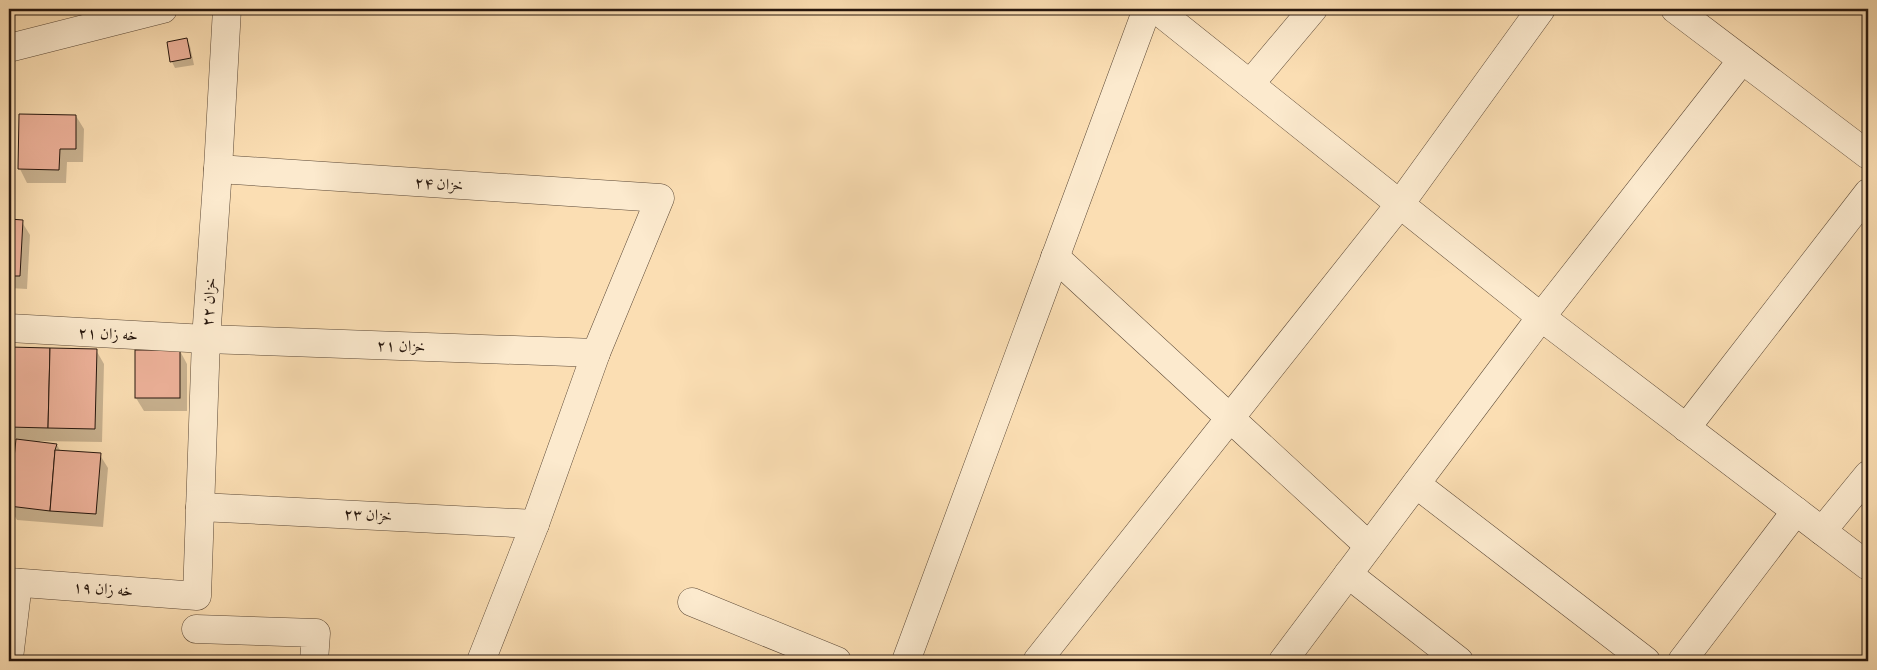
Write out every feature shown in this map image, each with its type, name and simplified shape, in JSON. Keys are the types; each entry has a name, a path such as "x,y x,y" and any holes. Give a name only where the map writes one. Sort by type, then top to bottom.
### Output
{"street":[{"path":"9,48 163,9"},
{"name":"خزان ۲۲","path":"197,596 206,339 227,9"},
{"path":"906,661 1147,9"},
{"path":"1156,9 1541,317 1868,566"},
{"path":"1250,84 1312,9"},
{"path":"1037,661 1400,204 1541,9"},
{"path":"1675,9 1868,156"},
{"path":"1283,661 1541,317 1742,60"},
{"name":"خزان ۲۴","path":"218,169 660,198 596,353"},
{"path":"1686,428 1868,193"},
{"path":"1055,256 1229,419 1369,546"},
{"name":"خه زان ۲۱","path":"9,328 206,339"},
{"name":"خزان ۲۱","path":"206,339 596,353"},
{"path":"481,661 535,524 596,353"},
{"path":"1822,531 1868,474"},
{"path":"1416,484 1646,661"},
{"name":"خزان ۲۳","path":"200,507 535,524"},
{"path":"1682,661 1796,511"},
{"path":"1348,574 1459,661"},
{"path":"9,658 13,582"},
{"name":"خه زان ۱۹","path":"13,582 197,596"},
{"path":"692,602 837,661"},
{"path":"196,629 316,632 314,661"}],"building":[{"path":"187,38 191,58 170,62 167,42"},
{"path":"19,114 76,115 76,149 60,149 59,170 18,169"},
{"path":"9,219 23,220 20,276 9,276"},
{"path":"9,347 50,348 48,428 9,427"},
{"path":"50,348 97,349 95,429 48,428"},
{"path":"135,350 180,350 180,398 135,398"},
{"path":"16,439 57,444 50,511 9,506"},
{"path":"55,450 101,453 96,514 50,511"}]}
